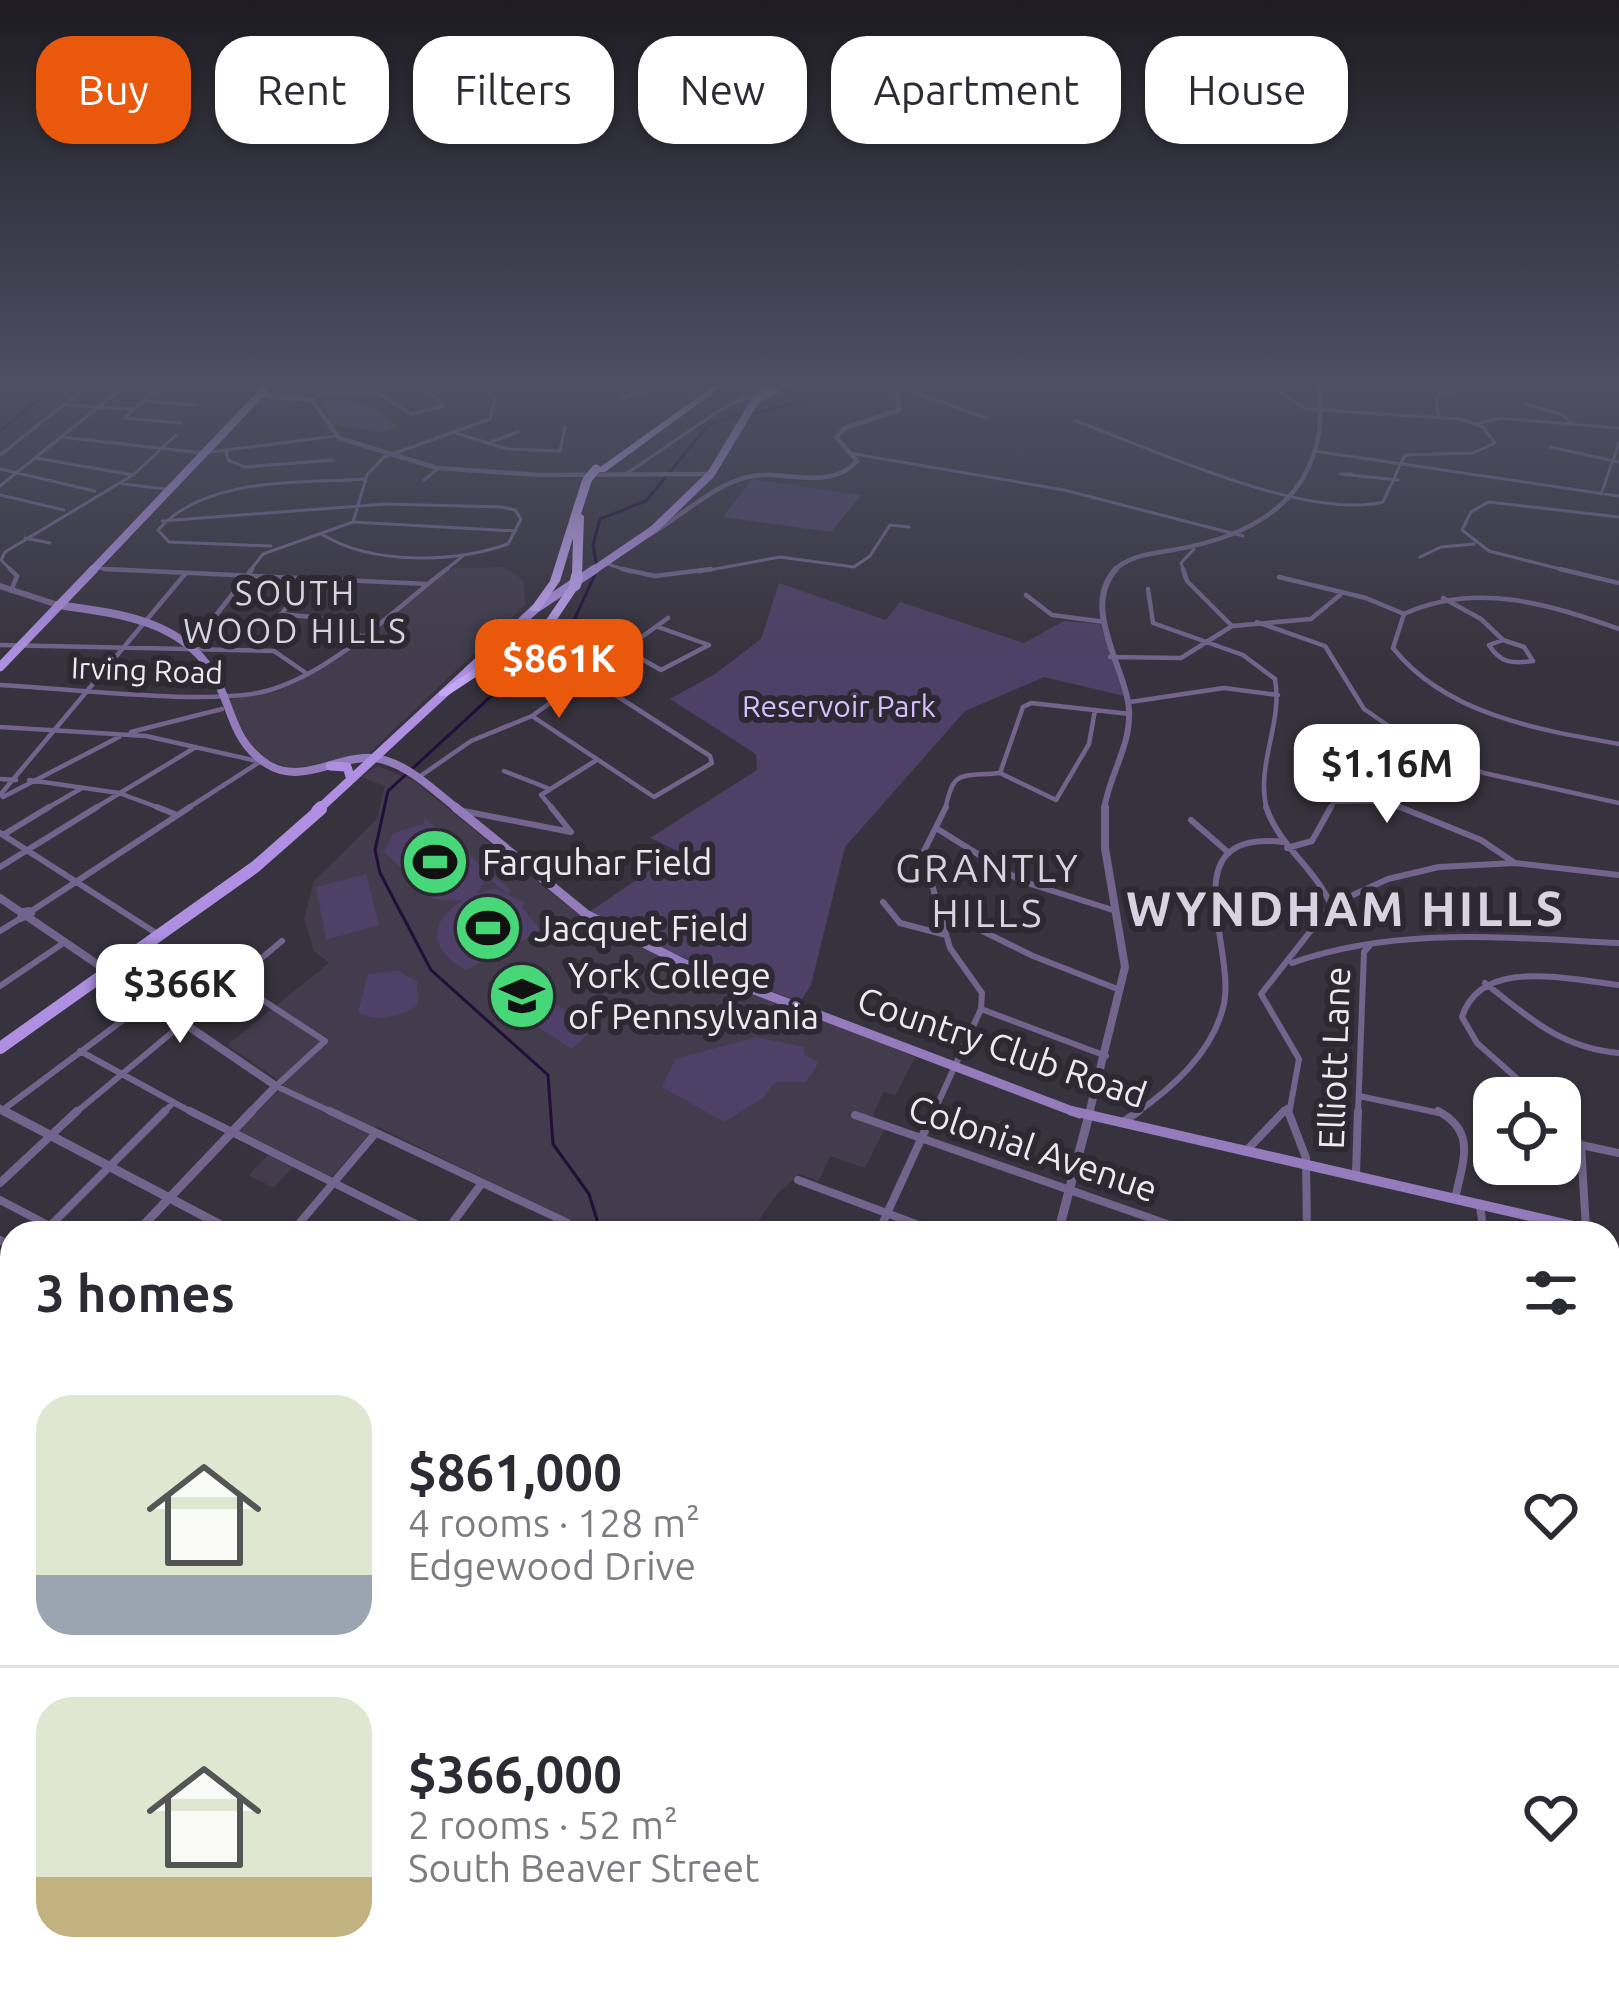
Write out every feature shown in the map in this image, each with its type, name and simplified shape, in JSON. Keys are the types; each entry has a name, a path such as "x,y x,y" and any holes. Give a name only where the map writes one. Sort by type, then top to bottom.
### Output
{"highway":[{"path":"443,694 548,625 576,580 579,514 595,475"},
{"path":"535,609 555,580 595,475"}],"main road":[{"path":"0,667 181,475"},
{"path":"0,1048 265,859 535,609 647,535 710,475"},
{"path":"58,605 146,621 195,649 235,734 261,761 289,773 373,758"},
{"path":"317,811 373,758"},
{"name":"Country Club Road","path":"373,758 412,772 572,903 631,940 1090,1117 1551,1221"},
{"path":"330,766 350,768 349,777"}],"street":[{"path":"25,475 99,492"},
{"path":"0,602 17,576 2,556 133,475"},
{"path":"353,522 368,475"},
{"path":"424,480 430,475"},
{"path":"598,475 649,475"},
{"path":"647,535 747,477 816,475"},
{"path":"976,475 1064,490 1243,536"},
{"path":"1230,475 1288,495 1367,510 1383,502 1399,475"},
{"path":"1062,1221 1122,991 1125,949 1103,819 1114,767 1130,739 1130,702 1110,657 1107,582 1116,567 1146,553 1194,549 1243,536 1271,519 1300,475"},
{"path":"1359,475 1398,480"},
{"path":"1473,475 1619,496"},
{"path":"1601,494 1607,475"},
{"path":"365,479 257,488 188,503 162,521 158,535 169,542 274,547 323,536 353,522 515,534"},
{"path":"120,483 167,489"},
{"path":"0,495 68,511"},
{"path":"1474,544 1465,537 1464,522 1488,502 1619,518"},
{"path":"162,521 361,505 509,508 520,515 515,534 489,553 347,550 323,536"},
{"path":"599,566 644,578 670,579 775,557 853,567 866,561 890,525 909,527"},
{"path":"25,538 50,543"},
{"path":"1420,557 1433,549 1474,544 1619,583"},
{"path":"195,649 247,575 274,547"},
{"path":"1194,549 1181,563 1187,581 1232,626"},
{"name":"Irving Road","path":"0,685 258,693 306,673 361,637 464,555"},
{"path":"93,568 431,584"},
{"path":"0,797 185,574"},
{"path":"1279,577 1366,598 1404,614"},
{"path":"257,651 306,578"},
{"path":"0,586 58,605"},
{"path":"1148,590 1153,623 1262,667 1275,680 1280,697 1261,757 1263,800 1285,845 1326,887 1331,904"},
{"path":"1027,595 1052,615 1106,622"},
{"path":"1110,657 1181,658 1232,626 1311,619 1340,595"},
{"path":"1440,596 1481,619 1503,640 1525,646 1533,661 1515,664 1496,658 1489,645 1503,640"},
{"path":"1619,629 1539,606 1440,596 1404,614 1393,649 1425,682 1514,719 1619,744"},
{"path":"280,614 321,618 361,637"},
{"path":"412,772 532,716 668,618"},
{"path":"1257,622 1324,646 1351,695 1367,712 1421,746 1497,775 1619,803"},
{"path":"624,649 661,670 709,644 656,626"},
{"path":"0,645 282,653 306,673"},
{"path":"532,716 649,796 660,796 713,760 586,676"},
{"path":"1130,702 1168,702 1240,684 1280,697"},
{"path":"1000,773 1023,707 1042,703 1130,714"},
{"path":"0,797 125,734 223,709"},
{"path":"884,1221 981,1009 982,993 946,935 923,853 947,806 947,786 956,777 1000,773 1056,800 1068,787 1089,744 1095,710"},
{"path":"0,728 125,734 199,745 261,761"},
{"path":"0,867 199,745"},
{"path":"457,809 572,832 571,825 541,800 550,789 597,760"},
{"path":"0,931 261,761"},
{"path":"504,771 550,789"},
{"path":"0,779 119,794 176,815"},
{"path":"84,787 1,834 159,935"},
{"path":"1120,1124 1181,1075 1220,1018 1228,967 1212,923 1210,890 1229,853 1252,840 1285,845 1312,841 1334,802 1359,795 1494,843 1515,863"},
{"path":"1191,820 1229,853"},
{"path":"936,828 984,865 1018,881 1116,911"},
{"path":"1244,1152 1287,1108 1299,1059 1261,994 1289,965 1331,904 1439,867 1515,863 1619,875"},
{"path":"1326,887 1352,894"},
{"path":"0,898 276,1087 554,1221"},
{"path":"883,902 887,914 903,925 946,935"},
{"path":"938,909 1033,956 1122,991"},
{"path":"1289,965 1316,953 1371,944 1492,939 1619,943"},
{"path":"0,1183 118,1073 282,941"},
{"path":"0,986 65,942"},
{"name":"Elliott Lane","path":"1356,1177 1364,952 1371,944"},
{"path":"1515,1077 1477,1043 1462,1017 1474,990 1508,978 1619,985"},
{"path":"148,1221 325,1041 235,982"},
{"path":"1485,983 1558,1040 1587,1050 1619,1053"},
{"path":"1474,990 1496,994"},
{"path":"150,1000 1,1110 213,1221"},
{"path":"981,1009 1106,1057"},
{"path":"80,1051 409,1221"},
{"path":"1359,1096 1429,1109 1461,1127 1466,1138 1455,1200"},
{"path":"54,1221 172,1102"},
{"path":"1287,1108 1306,1166 1307,1221"},
{"name":"Colonial Avenue","path":"856,1115 1159,1221"},
{"path":"301,1221 375,1134"},
{"path":"1586,1221 1581,1144 1619,1153"},
{"path":"798,1180 907,1221"},
{"path":"454,1221 482,1183"},
{"path":"0,1200 33,1221"},
{"path":"1480,1205 1482,1221"}],"shaded area":[{"path":"505,567 524,581 525,605 369,753 292,769 268,760 243,737 227,700 278,691 301,680 453,568"},
{"name":"York College of Pennsylvania","path":"378,766 414,781 565,904 618,938 915,1057 896,1095 883,1092 871,1120 886,1126 865,1168 830,1156 819,1181 799,1174 758,1221 572,1221 376,1126 331,1178 296,1163 274,1188 249,1175 271,1152 238,1133 284,1084 227,1045 329,963 314,951 304,918 314,881 376,820 385,786 361,777"}],"green space":[{"path":"752,479 861,495 831,532 723,517"},
{"name":"Reservoir Park","path":"779,583 886,620 900,602 1024,643 1064,621 1100,624 1124,696 1044,677 965,711 845,847 811,985 800,1002 648,944 591,911 678,851 650,838 757,770 756,754 670,699 715,674 761,639"},
{"path":"425,818 512,891 507,894 525,903 522,907 541,931 466,970 454,962 439,945 438,927 462,901 433,899 384,852 393,833 423,824","holes":["487,877 507,894 495,888 477,894"]},
{"path":"366,874 379,925 326,940 316,887"},
{"path":"398,971 417,981 418,1005 388,1017 358,1012 368,974"},
{"path":"540,994 594,1028 572,1049 517,1013"},
{"path":"756,1037 804,1047 805,1055 819,1062 806,1082 775,1082 763,1098 724,1122 662,1087 675,1059"}],"waterway":[{"path":"596,562 593,545 600,519 646,501 667,475"},
{"path":"596,572 574,620 388,791 375,850 380,873 431,970 548,1075 553,1144 589,1194 597,1221"}],"place":[{"name":"Farquhar Field","path":"435,862"},
{"name":"Jacquet Field","path":"488,928"},
{"name":"York College of Pennsylvania","path":"522,996"}],"district":[{"name":"SOUTH WOOD HILLS","path":"296,612"},
{"name":"GRANTLY HILLS","path":"988,890"},
{"name":"WYNDHAM HILLS","path":"1346,909"}]}
